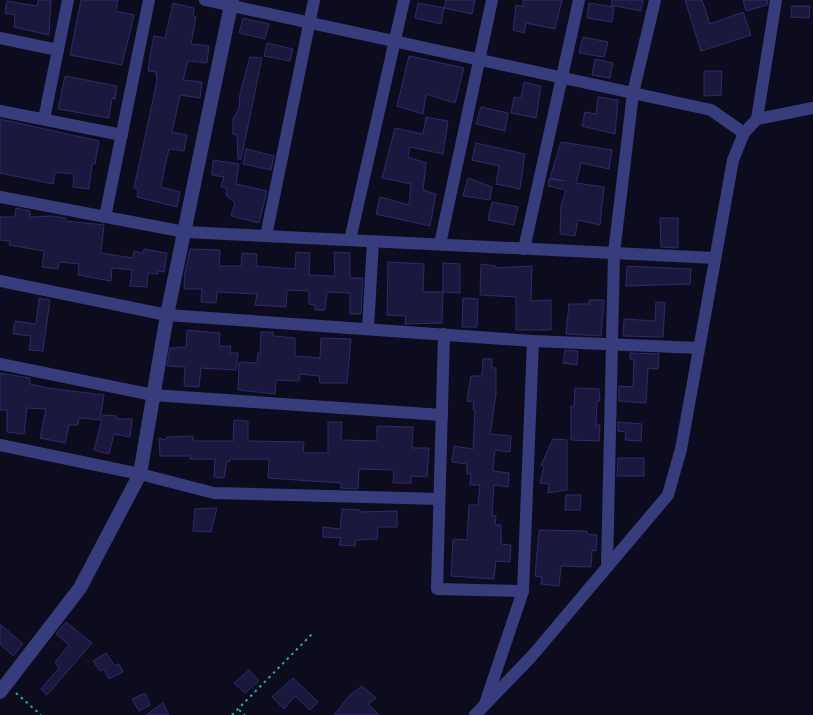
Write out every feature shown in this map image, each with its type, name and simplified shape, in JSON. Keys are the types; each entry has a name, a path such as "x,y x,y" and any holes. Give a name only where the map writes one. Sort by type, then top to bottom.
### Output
{"street":[{"path":"44,120 68,0"},
{"path":"105,217 149,0"},
{"path":"205,0 232,3 479,60 711,110 744,133"},
{"path":"266,236 314,0"},
{"path":"350,240 404,0"},
{"path":"440,244 492,0"},
{"path":"524,249 579,0"},
{"path":"607,567 614,253 634,93 656,0"},
{"path":"475,715 532,656 668,496 681,449 733,160 744,133 757,119 776,0"},
{"path":"3,688 80,588 140,474 167,315 232,3"},
{"path":"0,38 58,50"},
{"path":"757,119 813,108"},
{"path":"0,111 122,135"},
{"path":"0,197 185,232 715,258"},
{"path":"368,328 373,241"},
{"path":"0,281 167,315 533,341 699,348"},
{"path":"444,334 437,589 523,591"},
{"path":"485,704 523,591 533,341"},
{"path":"0,364 153,395 442,415"},
{"path":"0,445 140,474 214,493 439,499"}],"path":[{"path":"232,715 314,632"},
{"path":"3,688 40,715"},
{"path":"239,710 245,715"}],"building":[{"path":"38,0 51,0 49,35 14,27 15,15 5,13 7,1 37,6"},
{"path":"81,0 118,0 116,11 134,15 122,65 70,55"},
{"path":"446,0 475,0 472,14 444,8"},
{"path":"523,0 562,0 555,29 526,23 524,33 513,30 516,5 523,7"},
{"path":"612,0 643,0 641,11 611,5"},
{"path":"685,0 702,0 710,24 743,12 751,35 701,51"},
{"path":"743,0 768,0 767,5 746,11"},
{"path":"173,3 194,8 193,16 196,17 191,44 209,46 207,63 188,61 183,80 202,82 200,98 180,95 172,132 187,135 184,151 169,149 165,166 161,187 180,192 177,207 137,197 138,189 134,188 157,81 156,72 148,71 154,36 165,38"},
{"path":"418,3 444,8 441,24 415,18"},
{"path":"589,3 614,7 612,22 587,18"},
{"path":"792,6 810,6 809,18 791,17"},
{"path":"243,18 269,24 265,39 239,33"},
{"path":"583,37 608,42 604,57 579,53"},
{"path":"267,43 293,49 290,61 264,56"},
{"path":"409,56 464,68 455,103 426,94 423,114 397,106"},
{"path":"250,57 262,58 241,159 238,159 237,135 233,134 233,119 239,109 240,94"},
{"path":"595,59 613,63 610,78 592,75"},
{"path":"704,71 722,71 721,95 704,96"},
{"path":"65,76 117,86 115,99 112,98 109,118 58,109"},
{"path":"524,82 541,86 536,118 511,113 514,97 521,98"},
{"path":"598,97 618,100 615,134 582,126 585,112 596,114"},
{"path":"481,107 508,113 505,131 476,124"},
{"path":"426,117 448,121 443,154 410,147 408,157 426,163 423,190 436,194 430,226 376,214 380,197 409,205 411,184 382,178 395,128 423,134"},
{"path":"0,119 99,141 95,164 92,164 89,189 73,187 74,174 55,172 53,184 0,173"},
{"path":"561,142 612,150 609,169 581,163 576,183 604,187 600,225 578,220 575,236 560,234 561,206 566,190 548,186 549,179 565,181 550,178"},
{"path":"476,143 525,154 520,189 496,184 499,166 472,160"},
{"path":"246,149 274,156 271,170 243,164"},
{"path":"213,160 239,164 236,184 267,191 259,223 231,216 235,203 226,195 227,189 221,186 224,177 212,175"},
{"path":"468,178 492,187 490,200 463,196"},
{"path":"492,202 518,207 514,225 488,220"},
{"path":"16,208 30,211 30,217 52,216 66,218 66,221 104,225 101,253 133,258 134,251 143,253 144,249 167,253 164,272 158,271 158,274 148,273 147,287 130,286 132,270 112,268 111,281 78,275 79,264 59,262 58,269 42,267 44,251 9,245 10,241 0,240 0,217 15,217"},
{"path":"660,218 678,218 678,248 661,247"},
{"path":"190,249 220,250 219,266 241,266 242,253 257,254 256,266 295,269 296,252 310,253 309,275 329,276 335,276 334,252 350,253 350,278 363,278 361,314 350,314 350,293 327,292 325,310 315,310 315,305 309,304 309,291 287,290 286,307 255,305 257,294 217,292 216,303 201,302 202,289 184,289"},
{"path":"388,262 424,264 423,292 443,292 442,323 405,324 406,316 387,315"},
{"path":"443,263 460,264 460,293 443,292"},
{"path":"481,264 496,266 496,268 532,266 531,301 551,300 551,330 516,330 516,297 480,295"},
{"path":"627,266 691,269 690,284 626,286"},
{"path":"39,298 50,300 43,351 29,350 31,336 13,334 15,321 36,324"},
{"path":"463,298 478,299 477,327 462,327"},
{"path":"589,300 604,300 601,336 566,334 569,304 589,304"},
{"path":"656,302 665,303 663,337 623,336 624,319 655,321"},
{"path":"187,330 220,333 219,346 231,346 230,353 238,353 236,370 201,368 199,387 184,386 185,367 167,366 170,348 186,347"},
{"path":"261,332 273,332 273,336 295,338 295,356 320,358 321,338 351,339 347,383 320,383 319,376 300,374 299,381 276,380 275,394 238,390 239,362 257,363 258,353 260,354"},
{"path":"565,350 578,351 577,365 563,363"},
{"path":"630,353 659,354 658,369 648,368 646,403 619,401 619,386 633,387 634,360 630,359"},
{"path":"483,359 492,359 492,368 496,368 496,394 490,434 511,436 510,452 495,450 493,471 509,473 508,487 494,485 492,515 496,516 495,525 501,525 501,544 511,545 510,562 496,561 494,579 451,576 453,539 467,540 469,505 478,505 480,485 470,485 471,474 467,474 467,464 452,462 454,446 473,449 474,402 467,401 471,376 482,376"},
{"path":"0,373 30,378 30,384 48,388 104,395 100,420 79,418 78,425 69,425 65,443 40,438 46,409 27,408 24,434 7,432 7,410 0,410"},
{"path":"575,388 599,389 600,401 597,401 596,425 600,425 599,441 571,440 571,406 574,406"},
{"path":"103,415 117,416 116,419 132,419 130,437 114,434 109,454 94,450"},
{"path":"234,420 248,421 248,441 304,442 303,453 328,453 328,422 342,422 341,440 377,441 377,426 413,427 412,448 429,448 427,477 411,476 411,483 393,483 394,470 359,469 358,489 341,488 341,483 268,478 269,459 230,459 230,462 227,461 224,478 214,477 215,459 190,459 190,456 160,456 159,438 166,440 167,437 193,436 193,441 233,441"},
{"path":"618,422 642,424 641,441 625,440 626,432 618,431"},
{"path":"553,439 567,440 567,490 548,493 549,484 540,483 544,466 541,465"},
{"path":"618,458 644,458 644,476 617,476"},
{"path":"566,495 581,495 580,510 565,510"},
{"path":"217,508 211,532 193,531 195,509"},
{"path":"342,509 360,510 360,512 397,511 397,527 378,527 377,539 356,540 355,546 339,545 341,538 323,537 323,527 340,529"},
{"path":"539,530 587,531 587,534 597,535 596,551 592,550 591,567 561,566 559,586 541,584 542,577 535,576"},
{"path":"66,622 92,643 47,695 41,689 59,668 55,662 69,645 56,634"},
{"path":"0,624 23,644 13,656 0,644"},
{"path":"106,653 115,666 119,664 123,672 109,679 104,669 100,671 93,661"},
{"path":"249,670 259,681 245,693 234,683"},
{"path":"293,678 318,702 310,710 295,696 284,709 272,697"},
{"path":"362,686 376,698 368,704 379,715 334,715 350,695"},
{"path":"145,693 150,705 139,711 132,699"},
{"path":"163,703 169,715 146,715"}]}
